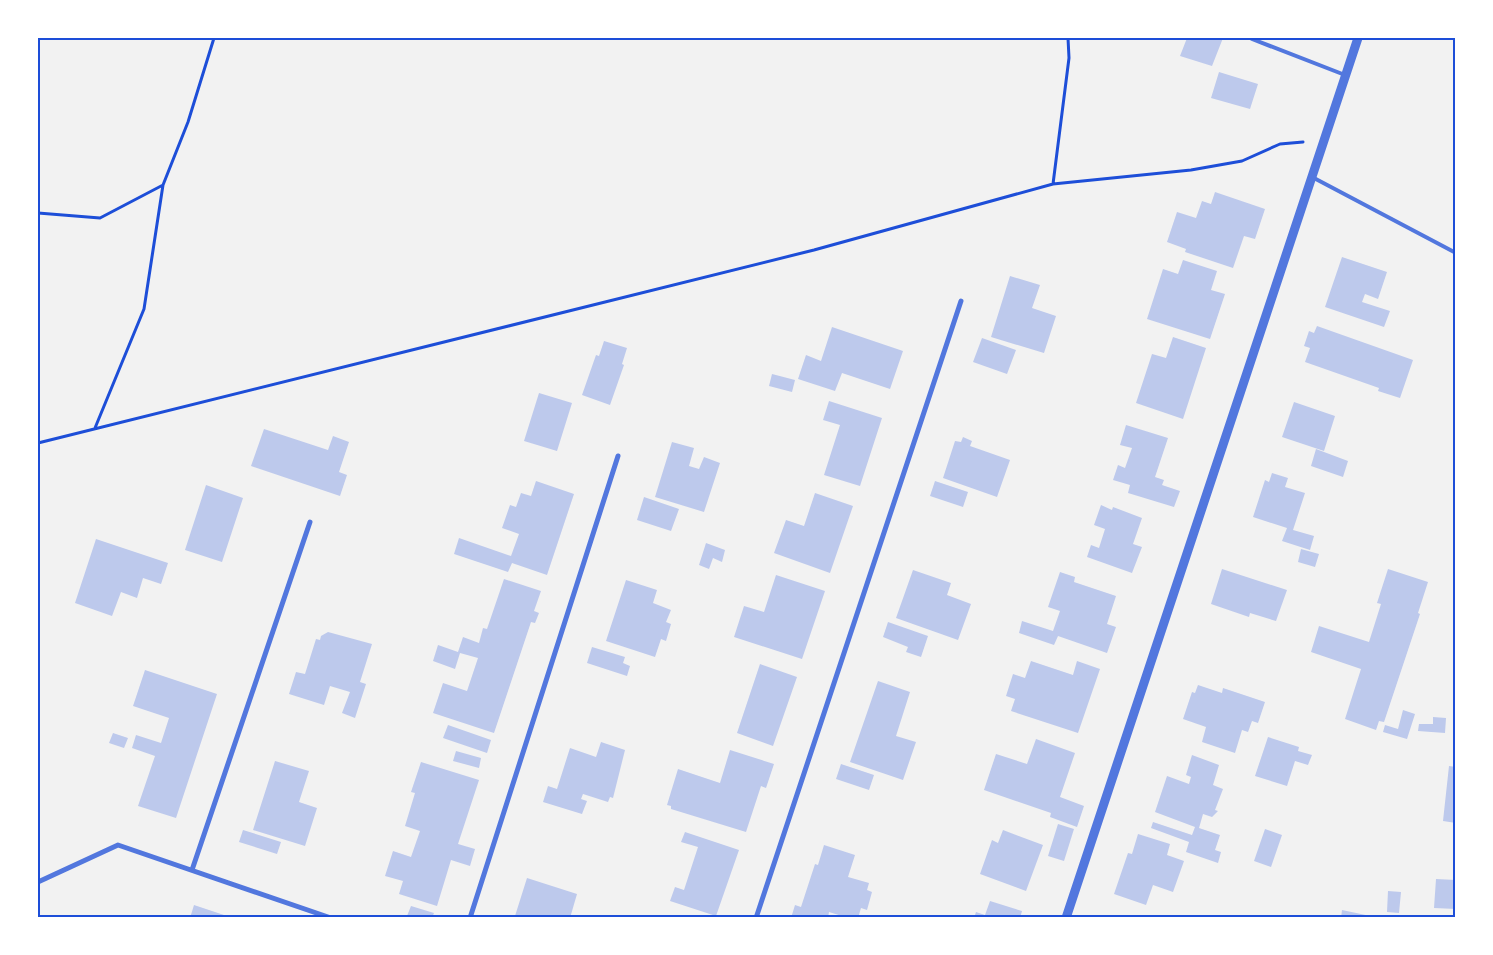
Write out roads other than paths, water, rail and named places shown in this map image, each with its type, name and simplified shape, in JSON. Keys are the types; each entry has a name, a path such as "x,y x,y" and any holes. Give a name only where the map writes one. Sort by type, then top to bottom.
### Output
{"street":[{"path":"1066,918 1358,38"},
{"path":"756,918 961,301"},
{"path":"470,918 618,456"},
{"path":"192,870 310,522"},
{"path":"38,882 118,845 331,918"}],"lane":[{"path":"1252,39 1345,75"},
{"path":"1312,177 1456,253"}]}
